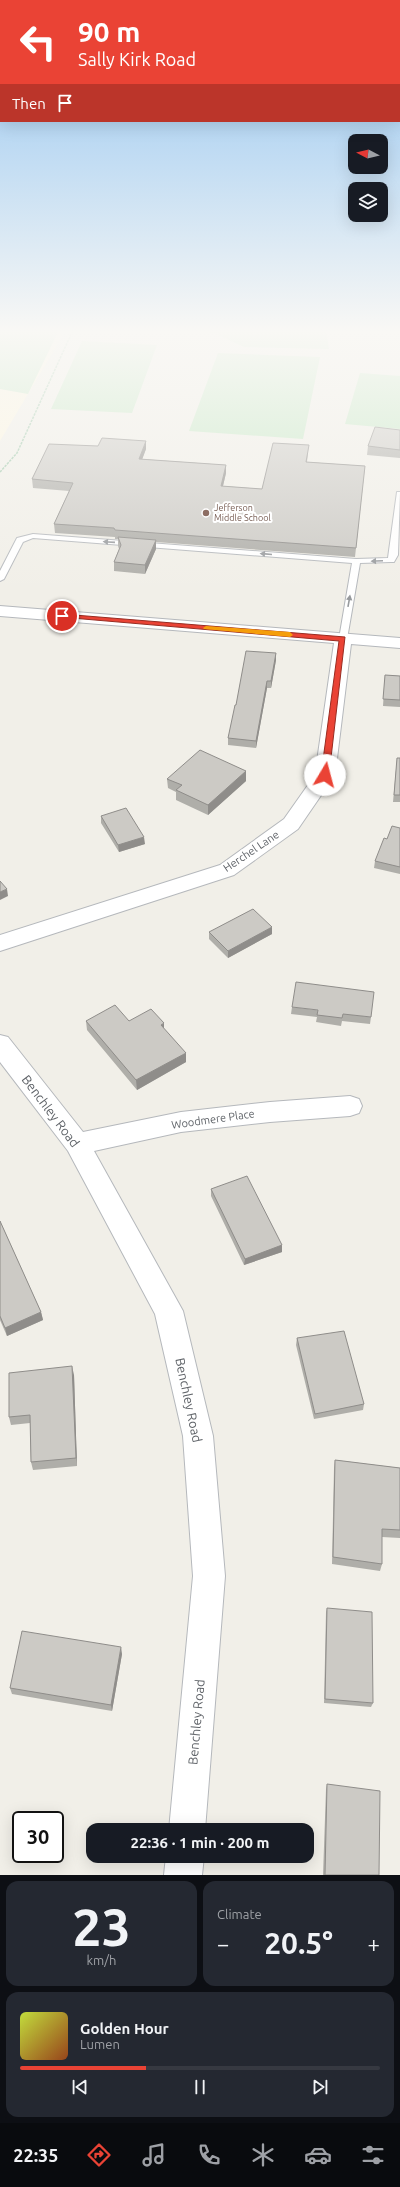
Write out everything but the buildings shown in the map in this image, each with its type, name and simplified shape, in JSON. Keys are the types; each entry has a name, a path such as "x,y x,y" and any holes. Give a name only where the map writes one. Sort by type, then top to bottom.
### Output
{"street":[{"path":"0,611 400,643"},
{"name":"Herchel Lane","path":"0,943 227,870 291,824 325,775 342,639"},
{"name":"Benchley Road","path":"0,1044 77,1144 169,1311 198,1436 208,1576 188,1823"},
{"name":"Woodmere Place","path":"77,1144 182,1122 270,1112 350,1106"},
{"path":"183,1875 184,1863"}],"lane":[{"path":"0,579 20,540 34,536 356,561 391,560 394,555 400,494"},
{"path":"342,639 356,561"}],"path":[{"path":"0,472 17,453 33,418"}],"shaded area":[{"path":"0,418 14,418 0,441"}],"green space":[{"path":"194,418 307,418 303,439 189,431"},
{"path":"347,418 400,418 400,429 345,424"}],"slow traffic":[{"path":"206,628 290,635"}],"place":[{"name":"Jefferson Middle School","path":"206,513"}],"route":[{"path":"62,616 342,639 325,775"}]}
